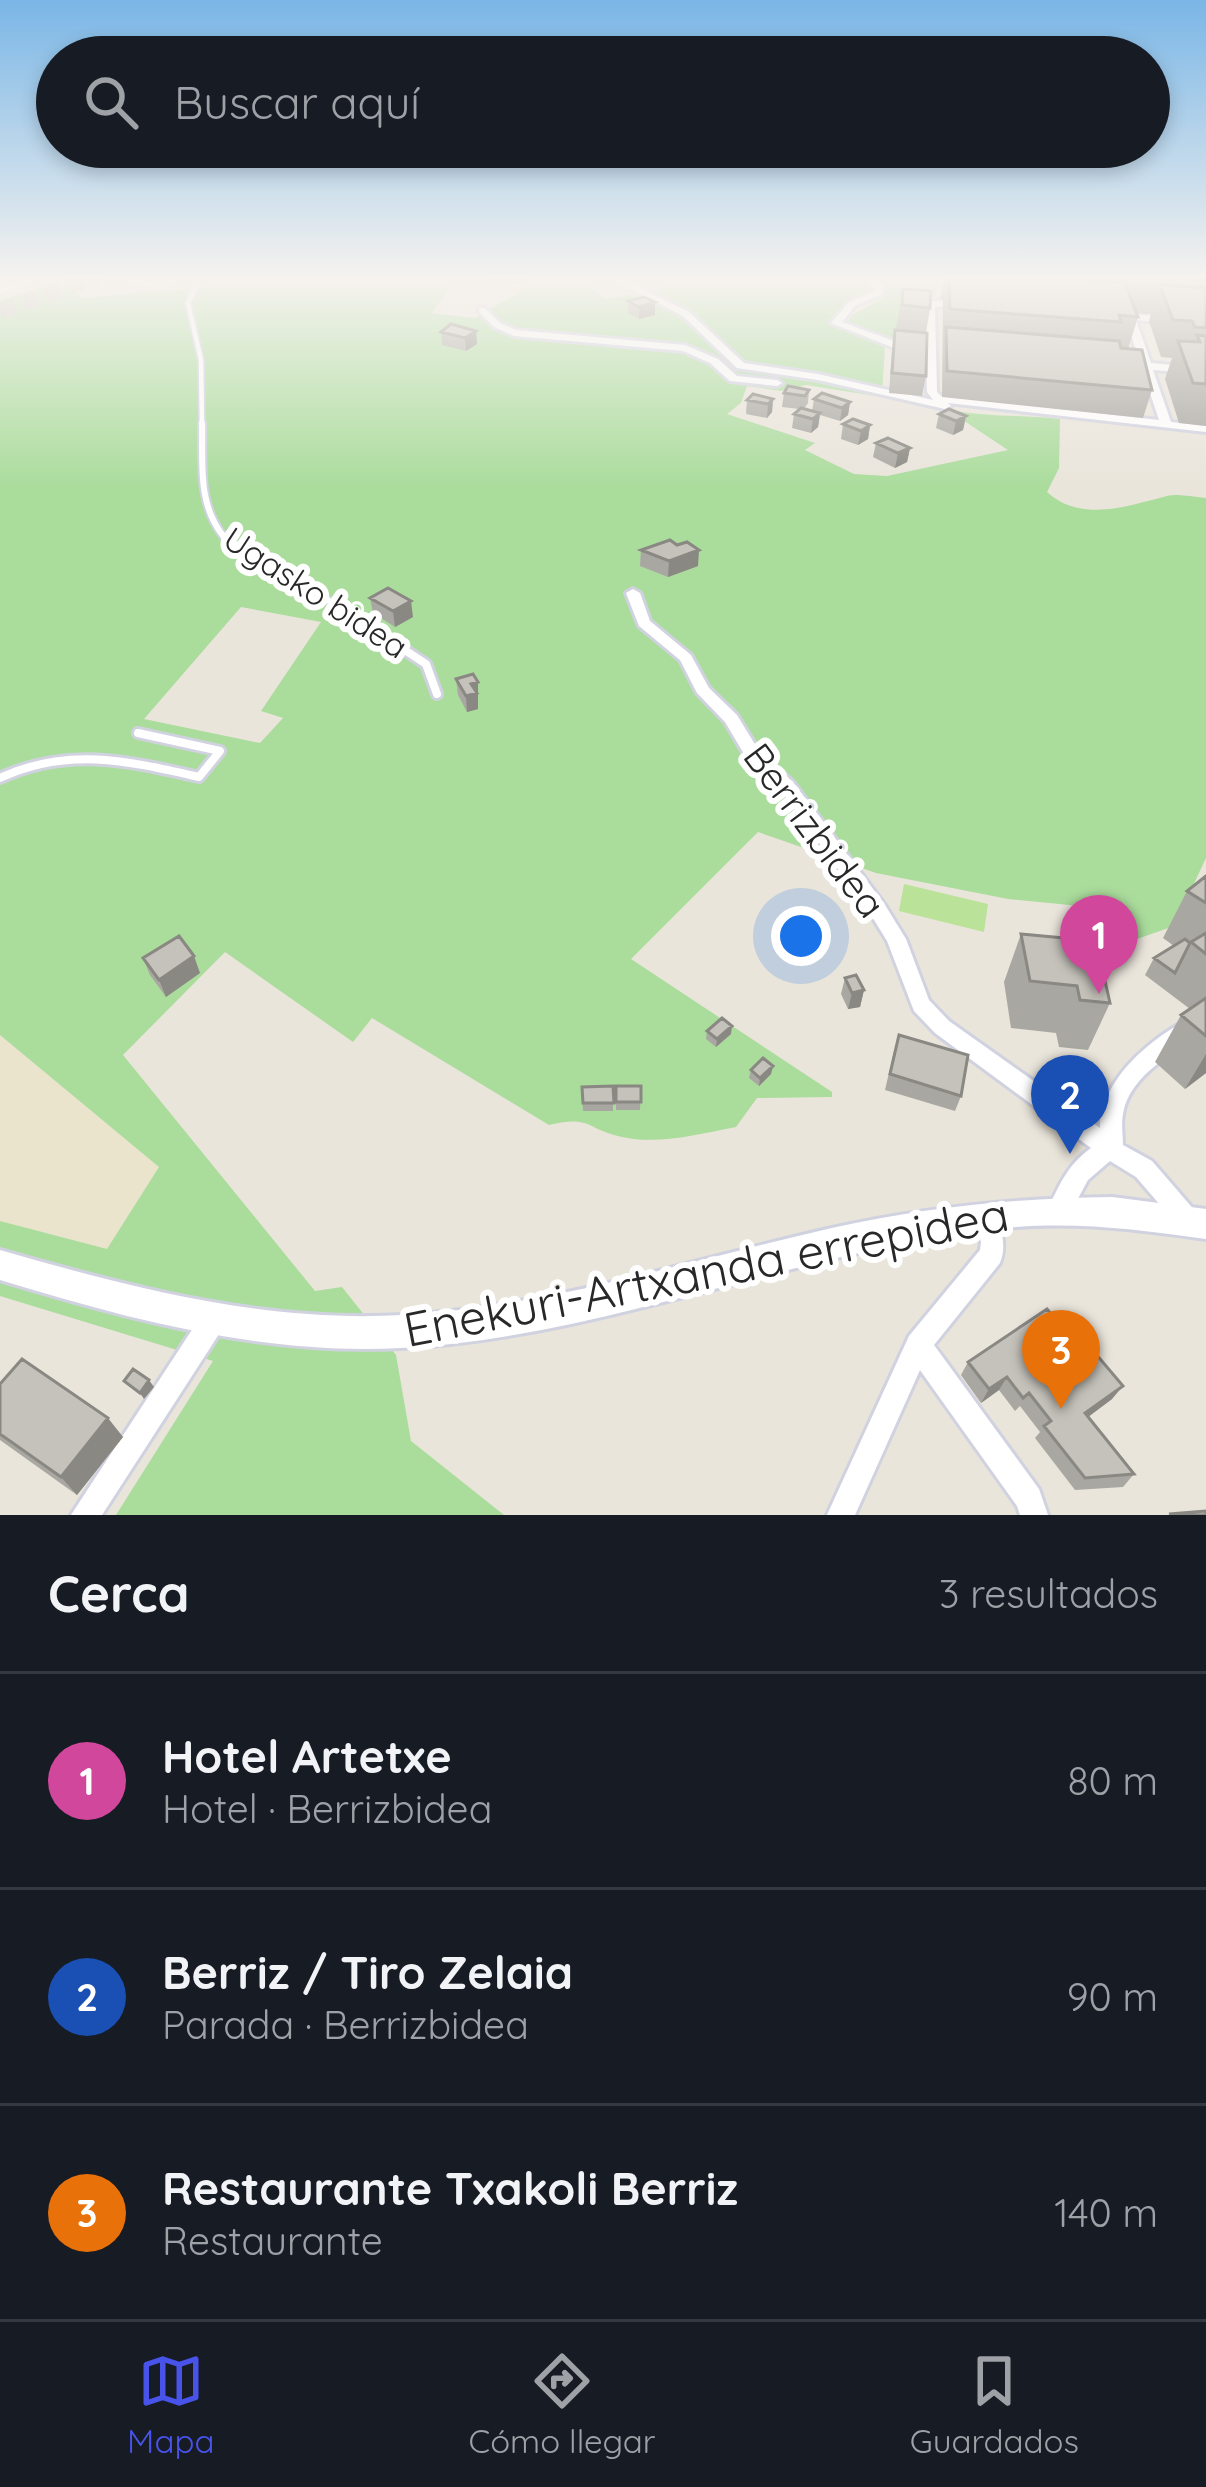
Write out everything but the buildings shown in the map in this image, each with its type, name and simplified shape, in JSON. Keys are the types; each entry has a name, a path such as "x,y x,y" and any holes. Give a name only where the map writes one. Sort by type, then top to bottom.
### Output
{"street":[{"path":"670,347 685,348 744,381 838,385"},
{"path":"721,347 741,366 990,415 1016,409"},
{"path":"1141,347 1166,425"},
{"path":"948,350 932,349 936,398 1206,429"},
{"path":"1098,362 1206,371"},
{"name":"Berrizbidea","path":"633,593 644,623 686,658 702,689 731,719 753,754 787,786 878,910 896,939 921,1005 942,1027 1144,1169 1197,1223"},
{"path":"1060,1209 1083,1166 1095,1154 1112,1150 1112,1108 1129,1080 1156,1054 1206,1020"},
{"name":"Enekuri-Artxanda errepidea","path":"0,1265 212,1322 285,1332 338,1333 466,1326 983,1215 1060,1209 1197,1223"},
{"path":"841,1515 918,1345 991,1255 993,1242 983,1215"},
{"path":"85,1515 212,1322"},
{"path":"918,1345 1029,1499 1034,1515"}],"lane":[{"name":"Ugasko bidea","path":"197,347 209,519 224,537 406,647 426,664 437,694"},
{"path":"0,778 22,765 65,754 200,777 220,751 138,733"}],"shaded area":[{"path":"0,1035 160,1167 107,1249 0,1221"}],"green space":[{"path":"0,347 885,347 882,397 806,385 781,391 747,386 741,403 727,414 815,443 805,450 854,474 887,476 1008,450 946,409 1060,419 1059,468 1047,492 1060,501 1089,510 1172,495 1206,498 1206,858 1174,926 1123,944 1110,909 1008,899 876,873 758,832 631,959 832,1092 832,1097 757,1098 736,1127 679,1138 622,1137 581,1122 549,1125 372,1018 353,1042 225,952 123,1055 315,1291 342,1287 396,1355 411,1441 504,1515 116,1515 213,1361 0,1296 0,1221 107,1249 159,1167 0,1035","holes":["241,607 321,622 261,711 283,718 260,743 144,719"]},
{"path":"904,884 988,904 984,932 899,911"}],"place":[{"name":"Hotel Artetxe","path":"1099,994"},
{"name":"Berriz / Tiro Zelaia","path":"1070,1154"},
{"name":"Restaurante Txakoli Berriz","path":"1061,1409"}]}
